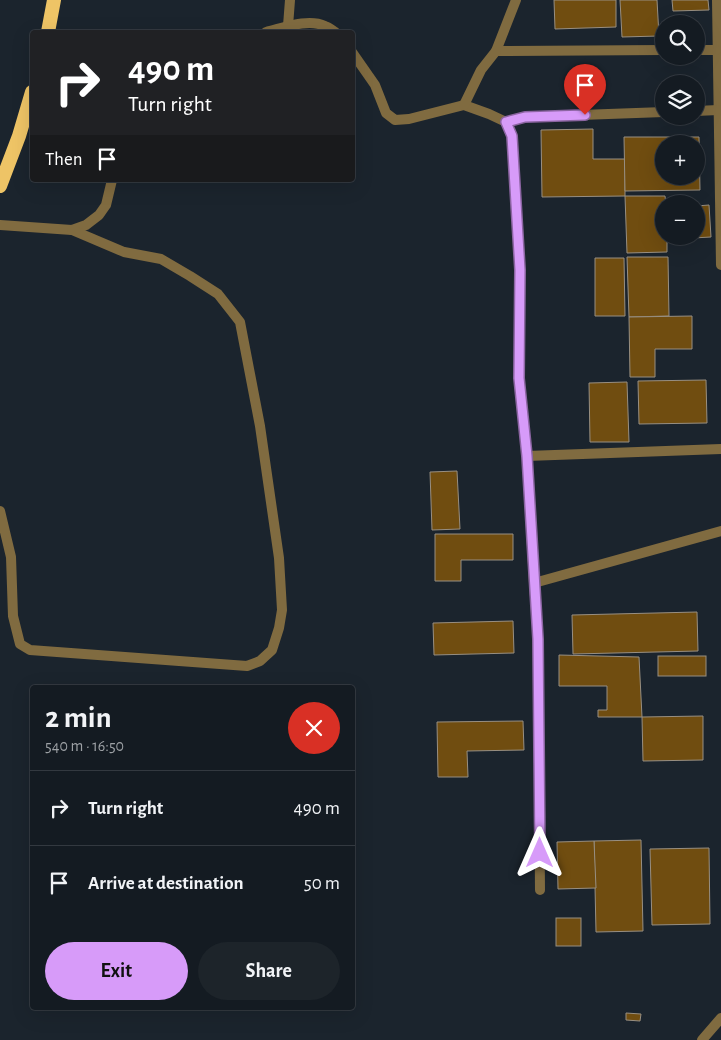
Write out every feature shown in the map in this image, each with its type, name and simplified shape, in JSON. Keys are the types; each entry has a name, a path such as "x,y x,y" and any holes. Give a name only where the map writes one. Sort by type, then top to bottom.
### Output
{"highway":[{"path":"48,30 54,0"},
{"path":"0,186 20,136 30,99"}],"street":[{"path":"288,26 290,0"},
{"path":"464,105 481,70 496,50 516,0"},
{"path":"717,0 716,50 721,265"},
{"path":"273,30 311,23 325,26 332,30"},
{"path":"496,50 655,50"},
{"path":"705,50 716,50"},
{"path":"355,56 375,85 386,113 395,120 409,119 464,105 506,122 525,117 655,112"},
{"path":"705,111 718,110"},
{"path":"506,122 512,136 520,270 519,378 527,456 538,639 540,890"},
{"path":"72,230 86,225 99,215 106,205 112,182"},
{"path":"0,225 72,230 124,252 160,259 218,294 240,322 260,426 279,558 282,610 272,650 260,661 247,666 30,650 20,644 13,616 10,556 0,511"},
{"path":"527,456 721,449"},
{"path":"534,583 721,532"},
{"path":"702,1040 721,1018"}],"building":[{"path":"554,0 616,0 616,27 555,29"},
{"path":"620,0 657,0 658,15 655,15 655,36 622,37"},
{"path":"672,0 708,0 709,10 673,11"},
{"path":"593,129 593,159 625,159 625,196 542,197 541,130"},
{"path":"624,137 655,137 655,185 700,185 700,190 625,191"},
{"path":"625,196 655,196 655,245 667,245 667,252 627,253"},
{"path":"705,205 709,205 711,237 705,237"},
{"path":"627,257 668,257 669,316 629,317"},
{"path":"595,258 624,258 625,316 595,316"},
{"path":"692,316 692,349 655,349 655,377 630,377 629,317"},
{"path":"706,380 707,423 639,424 638,381"},
{"path":"627,382 629,442 590,442 589,383"},
{"path":"457,471 460,529 432,530 430,472"},
{"path":"435,534 513,534 513,560 461,560 461,581 435,581"},
{"path":"697,612 698,651 573,654 572,615"},
{"path":"513,621 514,653 434,655 433,623"},
{"path":"559,655 639,657 642,717 598,717 598,710 607,710 607,686 559,686"},
{"path":"658,656 706,656 706,676 658,676"},
{"path":"703,716 703,760 643,761 642,717"},
{"path":"523,721 524,750 467,751 468,777 438,777 437,722"},
{"path":"641,840 643,931 596,932 594,841"},
{"path":"594,841 596,888 558,889 557,842"},
{"path":"709,848 710,924 652,925 650,849"},
{"path":"556,918 581,918 581,946 556,946"},
{"path":"626,1013 641,1014 640,1021 626,1020"}],"route":[{"path":"540,853 538,639 527,456 519,378 520,270 512,136 506,122 525,117 585,115"}]}
